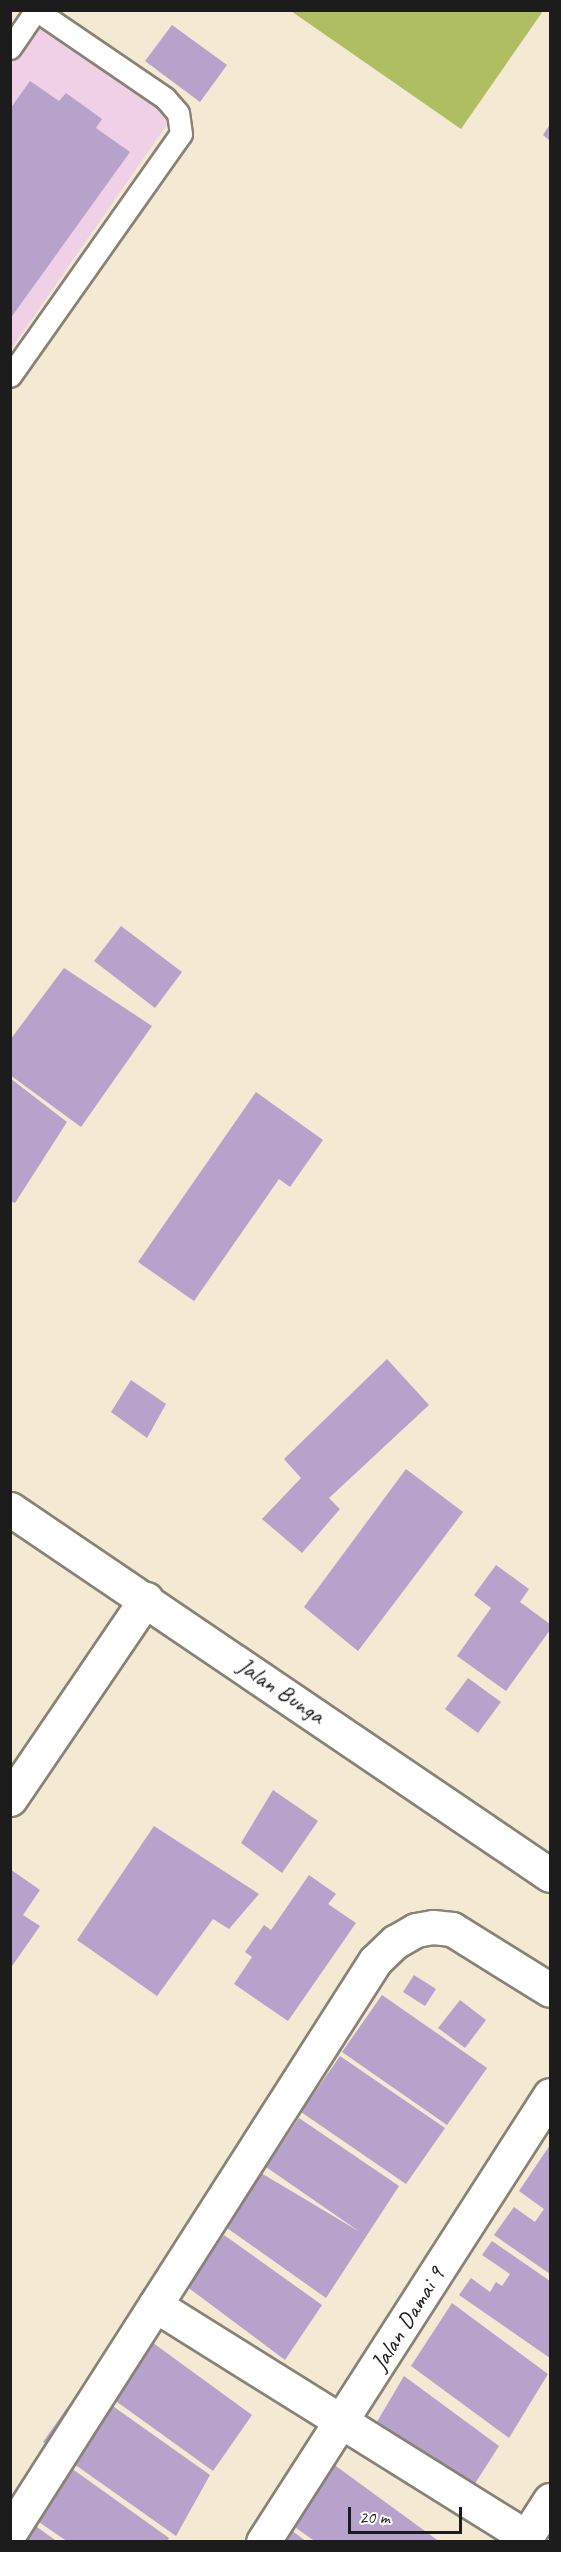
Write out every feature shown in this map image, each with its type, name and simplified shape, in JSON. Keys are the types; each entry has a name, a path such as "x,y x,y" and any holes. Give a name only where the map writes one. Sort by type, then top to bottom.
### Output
{"street":[{"name":"Jalan Bunga","path":"10,1509 146,1599 550,1875"},
{"path":"10,1799 146,1599"},
{"path":"10,2532 375,1961 395,1942 416,1930 433,1927 452,1929 550,1990"},
{"name":"Jalan Damai 9","path":"263,2541 342,2422 550,2095"},
{"path":"155,2305 525,2539 550,2500"}],"lane":[{"path":"10,48 36,10 165,98 178,113 181,134 10,376"}],"shaded area":[{"path":"39,24 171,119 11,349 11,65"}],"green space":[{"path":"291,11 543,11 461,129"}],"building":[{"path":"172,25 227,65 200,102 145,61"},
{"path":"30,81 59,101 66,93 102,119 96,128 130,152 10,319 10,109"},
{"path":"550,124 550,141 543,135"},
{"path":"121,926 182,972 155,1008 94,961"},
{"path":"64,968 152,1026 81,1127 10,1075 10,1040"},
{"path":"10,1078 67,1122 15,1203 10,1201"},
{"path":"256,1092 323,1140 290,1187 279,1179 194,1301 138,1262"},
{"path":"387,1359 429,1405 329,1498 340,1509 302,1553 262,1519 301,1478 284,1459"},
{"path":"131,1380 166,1404 147,1438 111,1412"},
{"path":"406,1469 463,1512 358,1651 304,1607"},
{"path":"496,1565 529,1589 520,1602 550,1624 550,1630 506,1691 457,1656 491,1608 474,1595"},
{"path":"468,1678 501,1702 478,1733 445,1709"},
{"path":"273,1790 318,1821 282,1873 241,1843"},
{"path":"154,1826 259,1894 229,1929 213,1919 157,1996 77,1940"},
{"path":"10,1869 40,1890 23,1915 40,1926 10,1969"},
{"path":"309,1875 336,1894 328,1904 356,1923 288,2021 234,1984 252,1957 245,1952 264,1925 271,1930"},
{"path":"414,1975 436,1989 425,2006 403,1992"},
{"path":"382,1995 487,2068 447,2125 342,2052"},
{"path":"460,2000 486,2020 465,2048 438,2028"},
{"path":"340,2056 445,2128 406,2184 301,2112"},
{"path":"299,2118 399,2186 326,2298 227,2228 261,2173 360,2232 266,2167"},
{"path":"550,2145 550,2274 494,2235 514,2207 535,2222 544,2209 519,2191"},
{"path":"224,2235 322,2305 285,2360 186,2286"},
{"path":"492,2241 550,2281 550,2358 459,2295 471,2278 490,2292 496,2282 502,2286 510,2274 482,2255"},
{"path":"452,2303 548,2374 509,2438 411,2366"},
{"path":"127,2324 252,2415 213,2471 88,2381"},
{"path":"404,2376 499,2446 460,2507 361,2449"},
{"path":"83,2385 210,2475 176,2536 43,2442"},
{"path":"43,2448 169,2538 167,2542 68,2542 10,2502"},
{"path":"329,2461 440,2542 316,2542 289,2523"},
{"path":"10,2508 58,2542 10,2542"},
{"path":"287,2527 307,2542 277,2542"}]}
